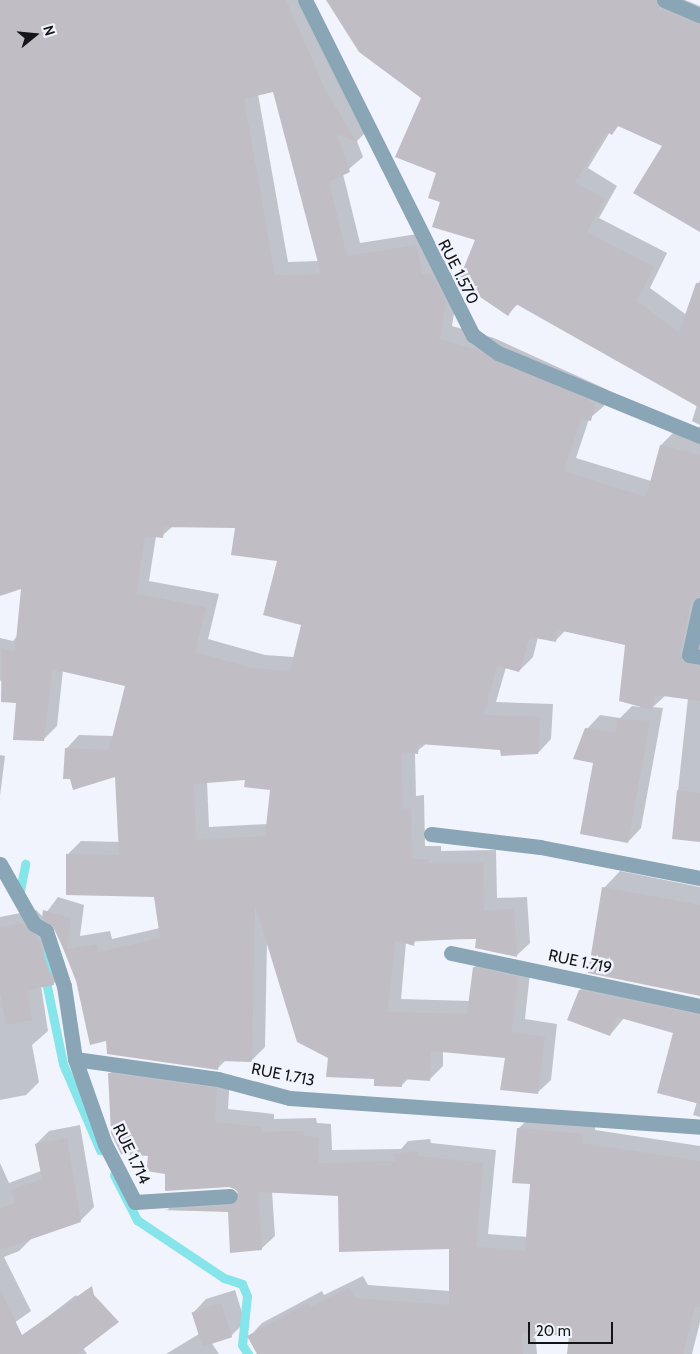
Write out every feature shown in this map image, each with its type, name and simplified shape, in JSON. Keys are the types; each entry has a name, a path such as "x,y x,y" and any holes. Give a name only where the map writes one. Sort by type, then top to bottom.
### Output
{"street":[{"name":"RUE 1.570","path":"304,0 473,335 498,353 700,436"},
{"path":"665,0 700,15"},
{"path":"700,606 689,655 700,657"},
{"path":"431,834 540,847 700,878"},
{"path":"0,864 34,924 46,931 64,986 75,1059"},
{"name":"RUE 1.719","path":"452,953 700,1006"},
{"name":"RUE 1.713","path":"75,1059 218,1079 290,1098 700,1127"},
{"name":"RUE 1.714","path":"75,1059 105,1144 135,1202 230,1196"}],"building":[{"path":"0,0 286,0 326,91 357,142 337,134 350,172 329,182 347,256 417,245 422,274 432,274 446,301 440,339 480,351 595,403 591,421 581,419 564,471 646,497 660,445 700,455 700,596 691,603 680,653 683,662 700,666 700,701 655,695 652,710 619,701 625,645 558,630 556,642 530,637 519,672 497,666 484,715 540,717 538,754 501,756 500,750 419,744 418,754 401,752 403,809 411,808 412,859 429,859 428,863 483,863 484,911 514,909 517,957 475,948 476,939 415,940 414,946 395,940 388,1012 467,1014 473,967 518,977 512,1032 545,1037 538,1094 500,1090 505,1058 431,1051 430,1081 402,1079 402,1087 374,1086 374,1079 326,1077 328,1058 297,1042 255,905 252,1062 219,1061 218,1070 107,1054 106,1041 90,1045 76,981 55,928 42,918 43,910 71,918 67,949 97,944 99,952 160,938 154,897 66,895 66,854 119,855 115,777 73,790 70,779 63,779 65,748 109,750 125,686 52,669 44,741 13,740 16,703 1,702 2,649 15,651 21,589 0,596","holes":["273,92 321,274 275,275 244,99","164,527 235,528 231,555 277,561 263,615 301,625 290,671 251,668 195,652 206,607 136,594 145,536 163,538","245,780 244,787 270,790 265,836 196,840 194,784"]},
{"path":"326,0 655,0 660,9 700,24 700,232 633,193 662,146 618,126 612,135 607,132 575,182 605,199 587,232 654,267 637,301 679,333 696,283 700,283 700,408 516,304 508,316 458,282 475,240 432,227 440,202 428,198 436,173 395,157 421,98 359,52"},
{"path":"617,719 650,721 628,843 580,834 593,763 573,759 585,728 616,732"},
{"path":"677,790 700,793 700,842 672,839"},
{"path":"602,887 700,905 700,996 588,973"},
{"path":"23,923 38,937 54,985 27,990 32,1020 6,1025 0,992 0,927"},
{"path":"579,990 700,1015 700,1104 657,1093 673,1033 617,1017 610,1036 567,1020"},
{"path":"108,1073 217,1088 215,1122 261,1127 261,1132 303,1131 304,1136 318,1137 319,1163 395,1161 394,1154 417,1151 418,1156 483,1163 476,1247 525,1251 530,1184 512,1183 517,1128 583,1134 582,1143 700,1161 700,1307 695,1306 683,1354 567,1354 569,1336 521,1333 523,1354 257,1354 247,1336 308,1303 310,1307 349,1288 355,1298 449,1305 449,1249 339,1252 338,1196 258,1192 262,1250 230,1253 228,1212 164,1210 231,1205 239,1200 237,1190 229,1187 165,1191 165,1174 146,1171 148,1156 121,1154 111,1133"},
{"path":"67,1138 81,1222 0,1250 0,1209 15,1203 11,1190 42,1179 35,1144"},
{"path":"92,1286 94,1295 119,1322 77,1354 0,1354 0,1289 22,1335"},
{"path":"221,1303 232,1337 203,1347 192,1313"}],"waterway":[{"path":"19,896 25,864"},
{"path":"49,948 45,977 63,1064 100,1150"},
{"path":"114,1175 137,1220 224,1278 242,1284 247,1296 242,1345 248,1354"}]}
